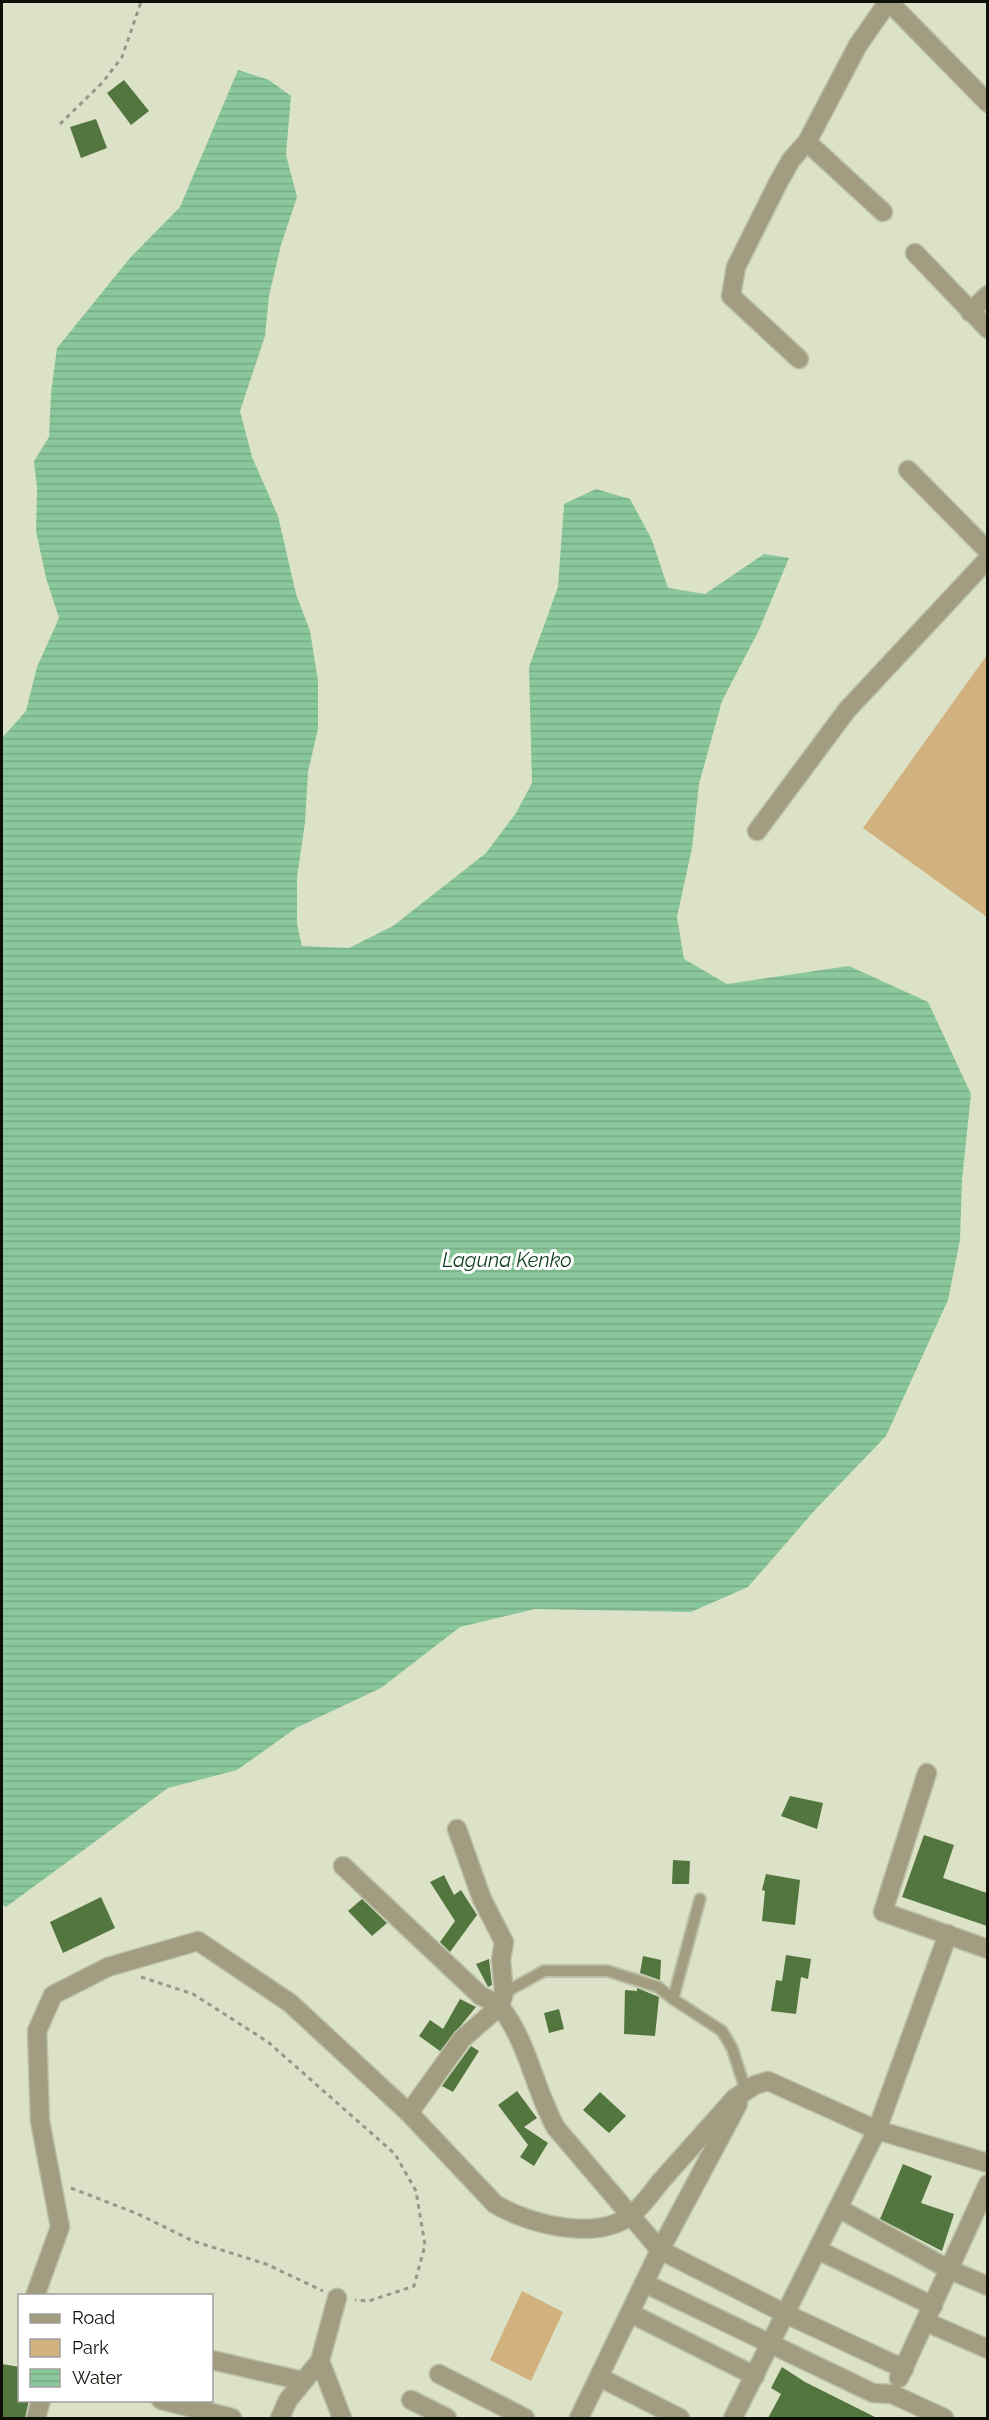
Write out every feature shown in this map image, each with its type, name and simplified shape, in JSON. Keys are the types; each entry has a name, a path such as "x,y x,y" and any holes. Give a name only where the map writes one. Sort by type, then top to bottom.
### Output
{"street":[{"path":"799,359 731,296 736,267 783,175 807,142 858,45 889,2 987,103"},
{"path":"807,142 883,212"},
{"path":"915,253 987,329"},
{"path":"970,312 987,296"},
{"path":"908,470 987,551"},
{"path":"757,831 847,710 987,559"},
{"path":"927,1773 883,1912 987,1949"},
{"path":"457,1829 482,1899 504,1941 501,1960 502,1999 545,2109 556,2128 660,2250 786,2314 904,2369"},
{"path":"343,1866 481,1996 502,1999"},
{"path":"733,2418 877,2130 948,1934"},
{"path":"35,2294 60,2227 53,2180 40,2121 37,2031 53,1995 108,1967 198,1941 290,2003 409,2113 495,2204 512,2214 573,2229 601,2227 630,2216 735,2098 768,2081 877,2130 987,2163"},
{"path":"409,2113 462,2039 502,1999"},
{"path":"579,2418 660,2250 746,2091"},
{"path":"892,2394 987,2184"},
{"path":"838,2208 950,2270 987,2286"},
{"path":"818,2250 987,2349"},
{"path":"644,2283 873,2393 892,2394 944,2418"},
{"path":"280,2418 288,2400 320,2361 337,2298"},
{"path":"630,2313 755,2376"},
{"path":"213,2360 303,2381"},
{"path":"320,2361 342,2418"},
{"path":"439,2374 525,2418"},
{"path":"599,2377 671,2416"},
{"path":"411,2400 447,2418"},
{"path":"36,2418 40,2402"},
{"path":"169,2402 232,2418"}],"lane":[{"path":"673,1999 700,1899"},
{"path":"502,1999 544,1971 608,1971 658,1987 722,2031 732,2048 746,2091"}],"path":[{"path":"60,124 103,82 122,57 141,2"},
{"path":"53,2180 138,2214 193,2241 266,2264 337,2298 369,2301 414,2286 425,2245 416,2192 395,2154 268,2042 193,1994 140,1976"}],"green space":[{"path":"987,655 987,917 863,828"},
{"path":"522,2291 563,2312 531,2381 490,2360"}],"water":[{"name":"Laguna Kenko","path":"238,70 269,80 291,96 286,155 297,197 281,245 269,296 265,336 240,411 252,457 278,516 296,594 310,631 318,681 318,729 308,772 305,823 297,877 297,924 302,946 349,948 393,926 486,853 516,813 532,783 529,667 558,587 564,504 596,489 630,499 652,540 668,588 705,594 764,554 789,558 759,630 722,701 699,784 692,848 677,917 684,959 727,984 849,966 928,1002 971,1094 962,1180 960,1240 948,1300 886,1436 815,1510 748,1587 691,1612 535,1609 460,1627 381,1688 296,1728 237,1770 168,1788 6,1907 2,1905 2,738 26,711 37,667 59,618 46,578 36,531 37,488 34,461 49,437 51,393 57,348 130,258 180,207"}],"building":[{"path":"124,80 149,111 131,125 107,93"},
{"path":"96,119 107,148 81,158 70,127"},
{"path":"790,1796 823,1803 817,1829 781,1816"},
{"path":"924,1835 954,1845 943,1878 987,1893 987,1926 902,1897"},
{"path":"673,1860 690,1861 689,1884 672,1884"},
{"path":"766,1874 800,1880 795,1925 762,1921 765,1891 762,1890"},
{"path":"444,1875 454,1895 461,1890 477,1915 450,1952 440,1942 455,1921 430,1882"},
{"path":"101,1897 115,1928 63,1953 50,1922"},
{"path":"362,1899 387,1923 372,1936 348,1911"},
{"path":"786,1955 811,1959 808,1979 801,1977 796,2014 771,2011 776,1980 782,1981"},
{"path":"643,1956 661,1960 660,1980 640,1973"},
{"path":"489,1959 492,1985 488,1987 476,1964"},
{"path":"637,1988 659,1997 655,2036 624,2034 625,1990 637,1991"},
{"path":"460,1999 476,2007 440,2051 419,2036 430,2020 443,2029"},
{"path":"559,2009 564,2029 549,2033 544,2013"},
{"path":"471,2046 479,2051 453,2092 442,2086"},
{"path":"517,2091 537,2118 524,2127 548,2143 534,2166 520,2157 528,2145 498,2105"},
{"path":"600,2092 626,2116 609,2133 583,2110"},
{"path":"903,2164 932,2176 921,2203 954,2214 942,2251 880,2219"},
{"path":"2,2364 18,2367 18,2402 29,2402 25,2418 2,2418"},
{"path":"782,2367 805,2382 877,2418 768,2418 781,2394 771,2388"}]}
